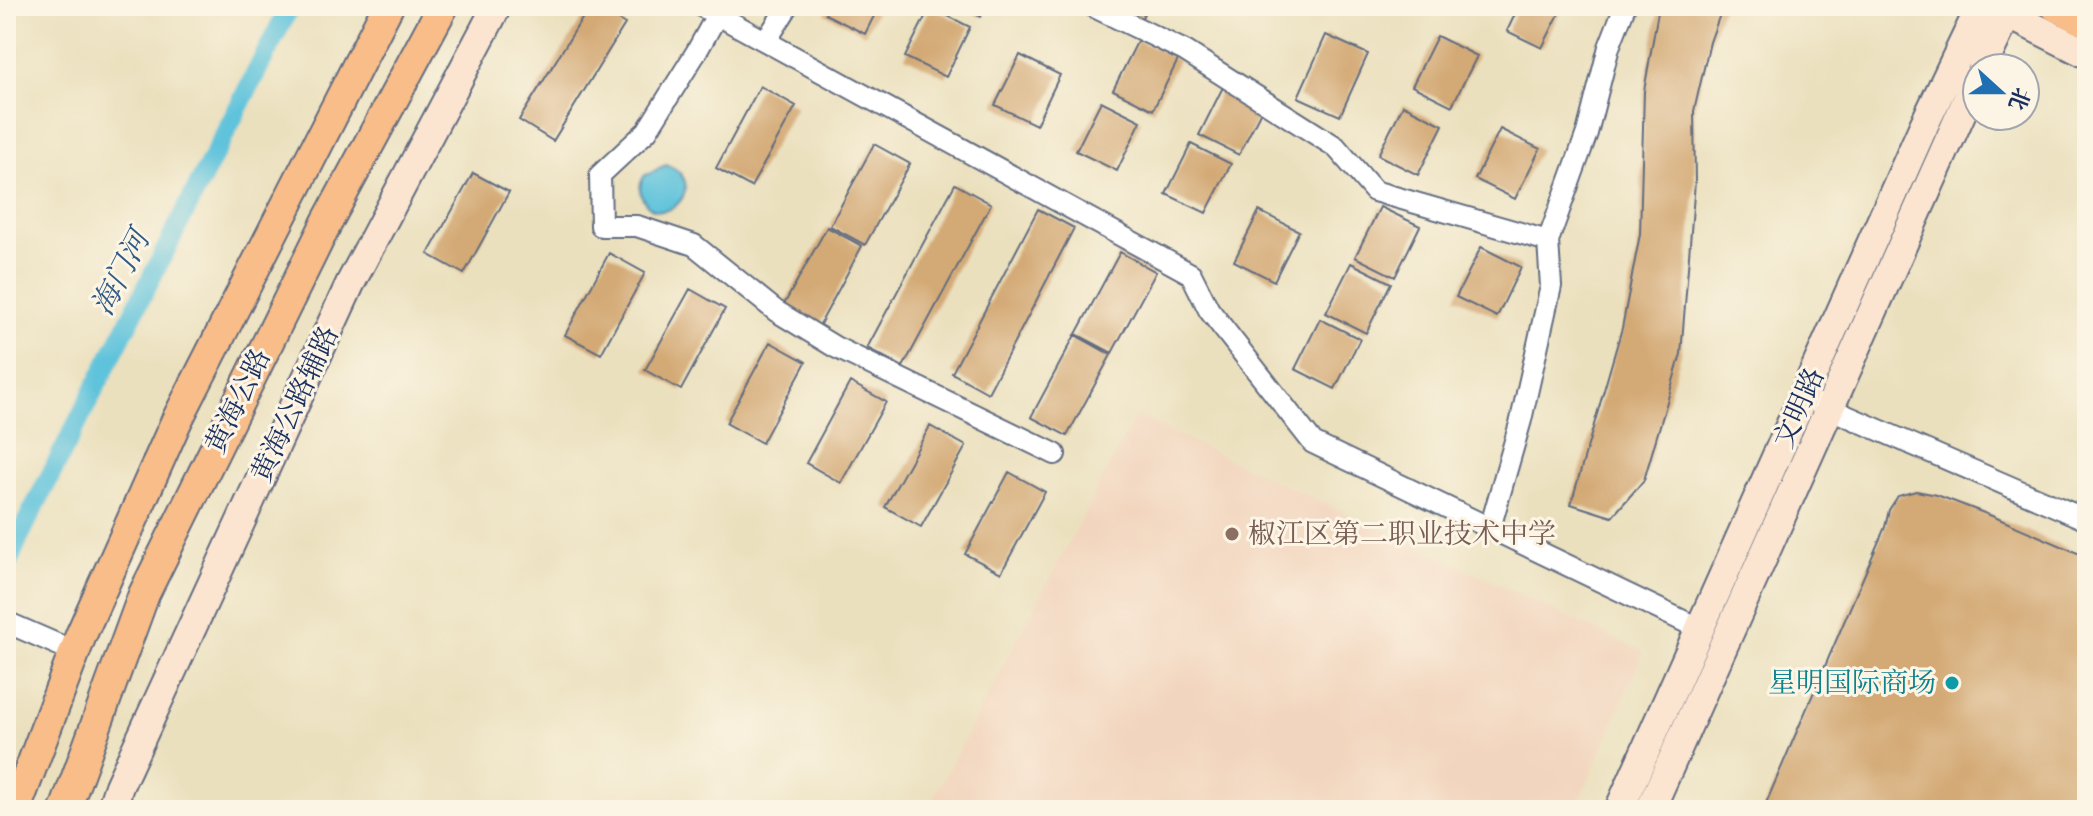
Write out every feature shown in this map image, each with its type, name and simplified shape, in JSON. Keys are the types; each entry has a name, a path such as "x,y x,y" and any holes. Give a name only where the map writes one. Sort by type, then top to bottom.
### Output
{"main road":[{"name":"黄海公路","path":"15,810 75,652 176,422 388,6"},
{"name":"黄海公路","path":"65,810 144,594 327,222 443,6"},
{"name":"黄海公路辅路","path":"111,810 119,786 350,284 497,6"},
{"name":"文明路","path":"1650,810 1816,403 1937,130 1981,6"},
{"path":"2056,6 2087,22"},
{"path":"1988,52 2004,9 2087,54"},
{"name":"文明路","path":"1937,130 1961,99"},
{"name":"文明路","path":"1619,810 1700,629 1816,403"}],"street":[{"path":"766,41 788,6"},
{"path":"1092,6 1185,51 1336,147 1374,191 1548,241"},
{"path":"1490,528 1521,420 1551,286 1548,241 1587,133 1609,47 1625,6"},
{"path":"1055,454 835,347 776,311 694,245 637,226 601,226 600,175 647,131 697,51 709,10 1191,274 1209,310 1313,443 1700,629"},
{"path":"1816,403 2087,520"},
{"path":"6,622 75,652"}],"shaded area":[{"name":"椒江区第二职业技术中学","path":"1136,416 1643,652 1576,810 927,810"}],"water":[{"path":"667,165 680,173 685,183 684,193 679,202 662,211 652,208 643,199 640,186 645,175"}],"building":[{"path":"590,6 625,24 553,141 519,120"},
{"path":"829,6 879,6 865,34 825,14"},
{"path":"959,6 986,6 981,17"},
{"path":"1115,6 1147,6 1142,18"},
{"path":"1519,6 1563,6 1542,48 1507,31"},
{"path":"1659,6 1723,6 1710,42 1694,111 1695,182 1681,354 1644,480 1612,517 1571,504 1622,328 1640,234 1644,91"},
{"path":"930,7 970,27 946,77 905,57"},
{"path":"1326,35 1368,54 1340,116 1298,97"},
{"path":"1437,36 1477,56 1452,106 1412,86"},
{"path":"1138,40 1178,60 1153,110 1113,90"},
{"path":"1020,55 1060,75 1036,125 995,105"},
{"path":"1224,85 1264,105 1239,155 1199,135"},
{"path":"760,86 796,106 751,187 716,168"},
{"path":"1101,101 1141,121 1117,171 1076,151"},
{"path":"1403,105 1443,125 1418,175 1378,155"},
{"path":"1500,129 1540,149 1515,199 1475,179"},
{"path":"874,144 910,164 865,245 830,226"},
{"path":"1191,144 1231,164 1206,213 1166,194"},
{"path":"473,173 509,192 464,274 428,254"},
{"path":"955,184 991,204 903,367 867,348"},
{"path":"1380,207 1420,226 1395,277 1355,257"},
{"path":"1038,209 1074,228 988,393 952,373"},
{"path":"1259,211 1299,231 1274,281 1234,261"},
{"path":"827,227 862,246 818,328 782,308"},
{"path":"1481,247 1521,267 1497,317 1456,297"},
{"path":"1120,252 1156,272 1112,353 1076,334"},
{"path":"609,253 645,273 601,354 565,335"},
{"path":"1351,263 1391,283 1366,333 1326,313"},
{"path":"690,289 725,309 681,390 645,370"},
{"path":"1320,319 1360,339 1335,389 1295,369"},
{"path":"1075,335 1111,355 1067,436 1031,417"},
{"path":"770,342 806,362 762,443 726,423"},
{"path":"850,382 886,402 841,483 806,463"},
{"path":"930,426 966,446 921,527 885,507"},
{"path":"1009,472 1045,492 1001,573 965,554"},
{"name":"星明国际商场","path":"1916,491 1937,495 1992,516 2087,557 2087,810 1763,810 1885,527 1889,510 1898,496"}],"waterway":[{"name":"海门河","path":"6,567 290,6"}],"place":[{"name":"椒江区第二职业技术中学","path":"1232,534"},
{"name":"星明国际商场","path":"1952,683"}]}
